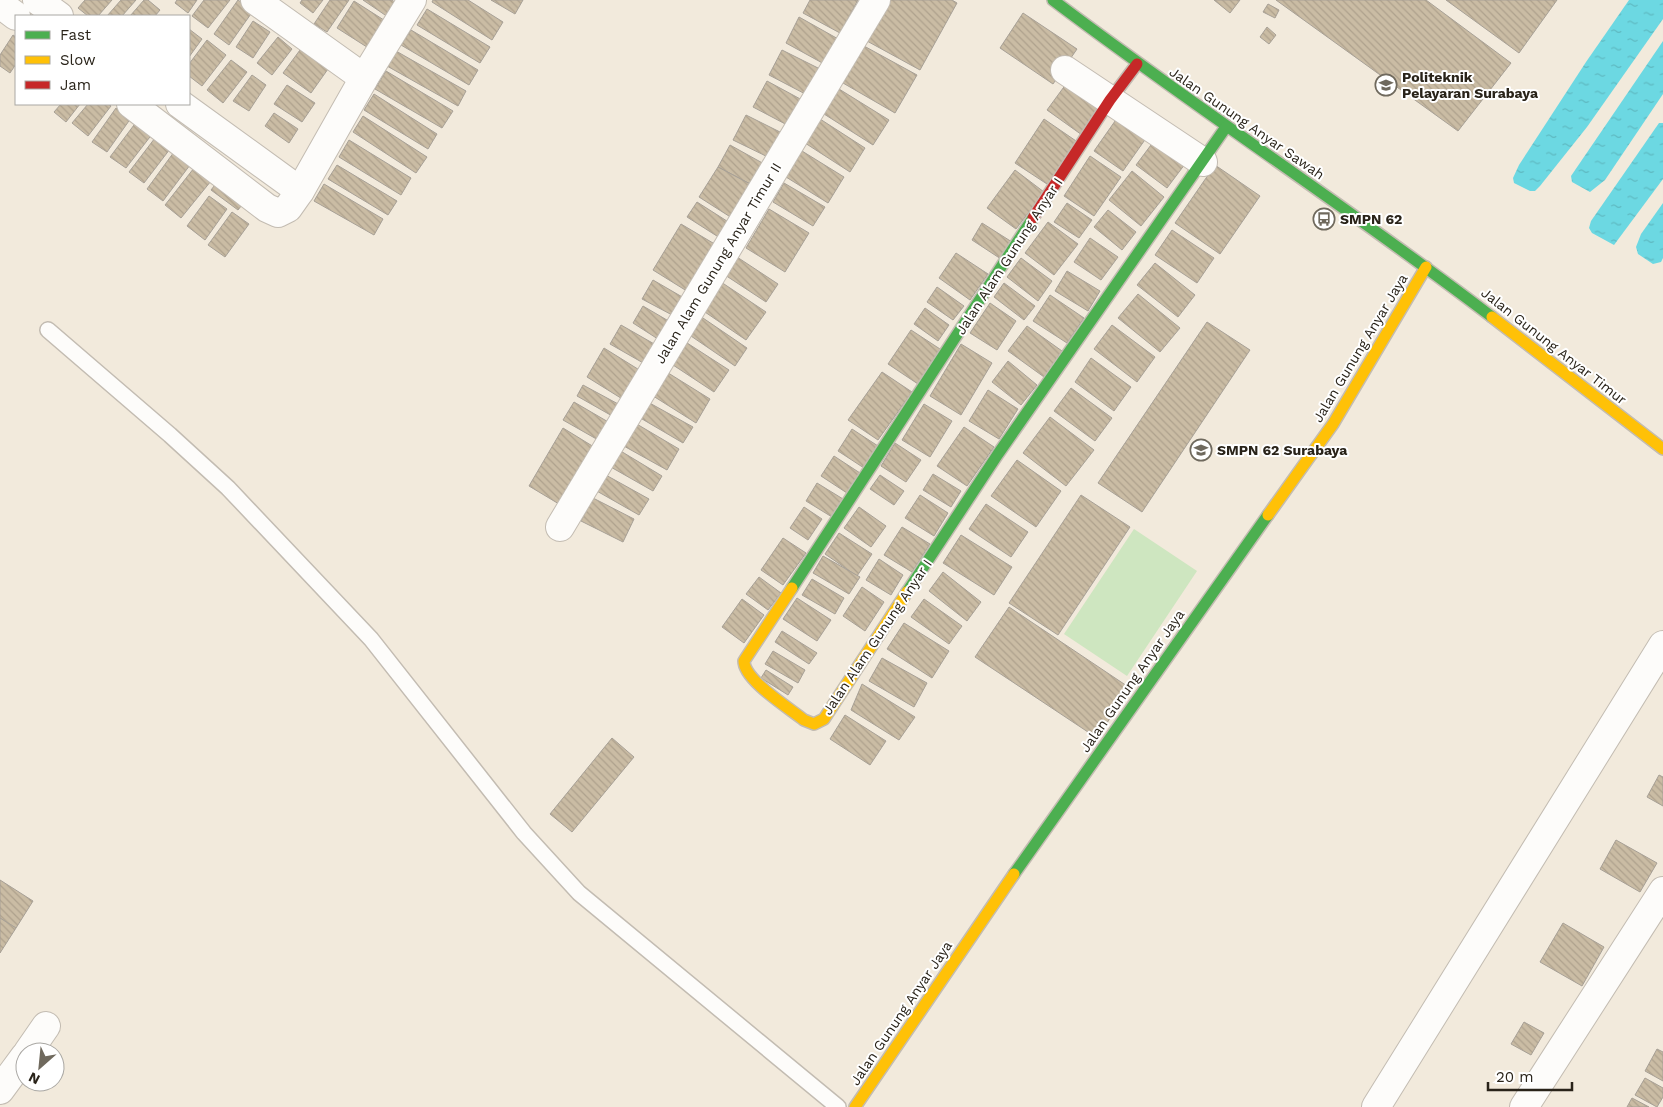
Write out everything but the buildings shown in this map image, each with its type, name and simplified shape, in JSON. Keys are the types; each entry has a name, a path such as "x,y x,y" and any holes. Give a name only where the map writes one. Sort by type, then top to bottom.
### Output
{"street":[{"path":"37,0 58,15"},
{"path":"255,0 364,78"},
{"path":"132,105 267,208 278,213 294,200 364,78 412,0"},
{"name":"Jalan Alam Gunung Anyar Timur II","path":"560,526 876,0"},
{"name":"Jalan Gunung Anyar Sawah","path":"1053,0 1137,64 1426,267"},
{"path":"0,4 15,15"},
{"name":"Jalan Alam Gunung Anyar I","path":"1137,64 1110,100 744,661 744,668 751,678 804,720 814,724 824,719 998,454 1226,127"},
{"path":"1065,70 1202,162"},
{"path":"181,105 294,200"},
{"name":"Jalan Gunung Anyar Timur","path":"1426,267 1663,449"},
{"name":"Jalan Gunung Anyar Jaya","path":"855,1107 993,904 1333,424 1410,290 1426,267"},
{"path":"1376,1107 1663,645"},
{"path":"1524,1107 1663,891"},
{"path":"35,1042 46,1026"},
{"path":"0,1090 15,1070"}],"lane":[{"path":"48,330 170,434 228,488 371,639 524,833 579,893 838,1107"}],"green space":[{"path":"1134,529 1197,571 1127,676 1064,634"}],"water":[{"path":"1629,0 1663,0 1663,19 1587,127 1540,186 1535,191 1530,191 1514,183 1513,178 1519,165"},
{"path":"1663,41 1663,94 1605,180 1590,192 1572,182 1571,176"},
{"path":"1659,123 1663,123 1663,179 1614,245 1592,233 1589,228 1591,221"},
{"path":"1663,203 1663,258 1661,262 1653,264 1638,254 1636,247 1641,234"}],"traffic: fast":[{"path":"1053,0 1162,80 1383,236 1492,317"},
{"path":"907,592 998,454 1226,127"},
{"path":"792,588 1033,218"},
{"path":"1014,874 1268,515"}],"traffic: slow":[{"path":"1268,515 1333,424 1426,267"},
{"path":"1492,317 1663,449"},
{"path":"792,588 744,661 751,677 759,685 804,720 814,724 824,719 907,592"},
{"path":"855,1107 1014,874"}],"traffic: jam":[{"path":"1033,218 1110,100 1137,64"}],"place":[{"name":"Politeknik Pelayaran Surabaya","path":"1386,85"},
{"name":"SMPN 62","path":"1324,219"},
{"name":"SMPN 62 Surabaya","path":"1201,450"}]}
